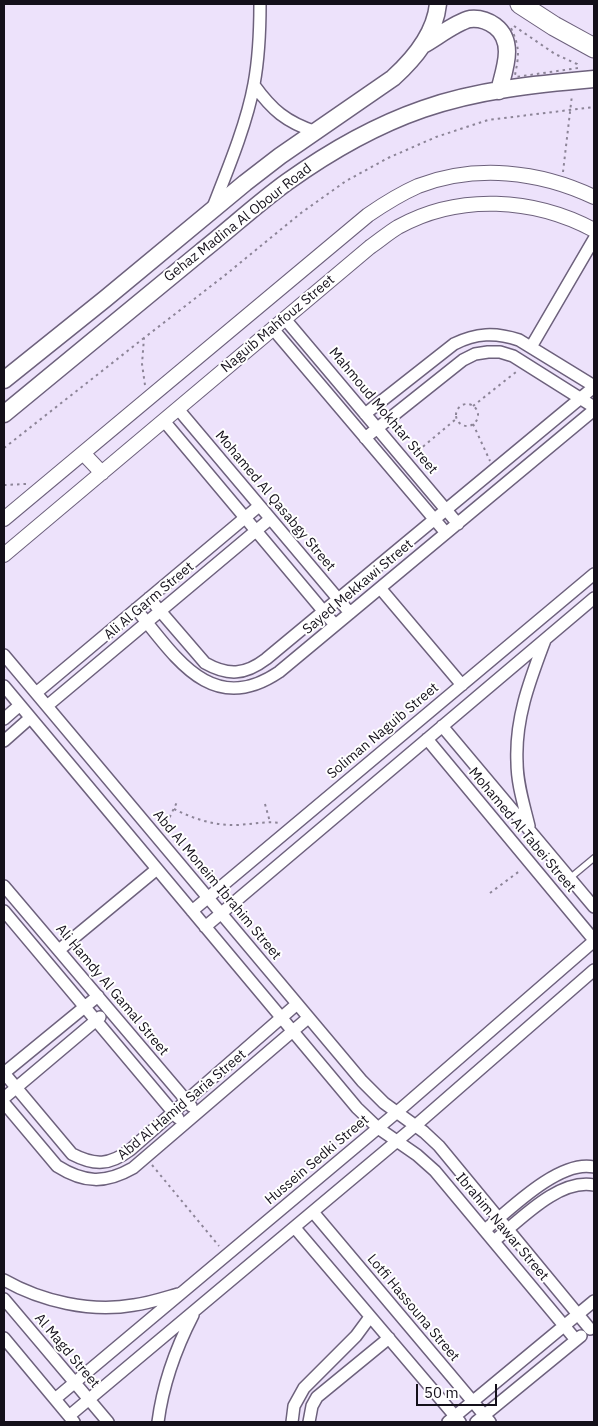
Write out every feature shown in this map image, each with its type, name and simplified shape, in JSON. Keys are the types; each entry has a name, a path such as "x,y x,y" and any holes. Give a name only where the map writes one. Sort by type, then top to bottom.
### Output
{"highway":[{"path":"520,4 554,26 594,48"}],"main road":[{"name":"Gehaz Madina Al Obour Road","path":"4,380 245,183 393,78 410,63 423,46 432,27 438,4"},
{"path":"423,46 460,23 480,19 490,22 499,29 505,38 507,48 499,91"},
{"name":"Gehaz Madina Al Obour Road","path":"4,414 286,183 338,148 366,133 424,108 575,75 594,79"},
{"path":"105,299 120,318"}],"street":[{"path":"212,211 228,170 254,85 260,31 260,4"},
{"path":"254,85 265,101 280,115 297,125 316,132"},
{"name":"Naguib Mahfouz Street","path":"4,518 368,214 392,199 418,186 446,178 475,173 504,172 532,176 561,184 594,197"},
{"name":"Naguib Mahfouz Street","path":"4,556 370,247 398,227 430,213 464,205 499,203 551,212 576,220 594,230"},
{"path":"531,347 594,239"},
{"name":"Mahmoud Mokhtar Street","path":"285,319 458,524"},
{"path":"273,329 446,533"},
{"path":"365,414 454,344 479,334 506,336 531,347 594,387"},
{"path":"365,438 452,368 475,354 488,352 500,352 513,356 594,408"},
{"name":"Sayed Mekkawi Street","path":"149,598 205,663 229,672 249,670 258,665 324,611 594,387"},
{"name":"Sayed Mekkawi Street","path":"136,609 192,673 205,682 220,687 236,688 252,686 266,680 458,524 594,408"},
{"name":"Mohamed Al Qasabgy Street","path":"178,409 350,613"},
{"path":"164,421 335,625"},
{"path":"83,453 102,472"},
{"path":"510,456 522,470"},
{"path":"472,488 484,501"},
{"name":"Ali Al Garm Street","path":"36,693 259,506"},
{"name":"Ali Al Garm Street","path":"46,706 270,519"},
{"path":"409,540 421,554"},
{"name":"Soliman Naguib Street","path":"192,911 594,574"},
{"path":"380,588 462,685"},
{"path":"205,927 594,598"},
{"path":"530,830 519,787 516,763 517,738 520,713 526,689 546,639"},
{"name":"Abd Al Moneim Ibrahim Street","path":"4,655 372,1092 396,1113 416,1126"},
{"path":"4,686 357,1108 396,1142"},
{"path":"4,719 20,705"},
{"path":"4,741 30,718"},
{"name":"Mohamed Al Tabei Street","path":"442,726 594,907"},
{"path":"405,732 418,747"},
{"name":"Mohamed Al Tabei Street","path":"427,739 594,941"},
{"path":"58,950 157,869"},
{"name":"Ali Hamdy Al Gamal Street","path":"4,888 197,1113"},
{"path":"17,902 4,912 183,1125"},
{"name":"Hussein Sedki Street","path":"55,1400 396,1113 594,941"},
{"path":"4,1338 72,1419 88,1400 416,1126 594,970"},
{"path":"4,1073 98,996"},
{"name":"Abd Al Hamid Saria Street","path":"4,1073 72,1154 83,1160 96,1163 108,1162 120,1158 297,1004"},
{"path":"4,1098 109,1010"},
{"name":"Abd Al Hamid Saria Street","path":"4,1103 57,1166 81,1178 108,1179 127,1172 146,1158 308,1018"},
{"name":"Ibrahim Nawar Street","path":"416,1126 439,1146 578,1315 592,1327"},
{"name":"Ibrahim Nawar Street","path":"396,1142 427,1163 576,1340"},
{"path":"485,1230 555,1175 572,1168 594,1167"},
{"path":"494,1241 560,1190 573,1185 594,1185"},
{"name":"Lotfi Hassouna Street","path":"313,1212 472,1402 483,1420"},
{"path":"295,1228 389,1338 454,1420 472,1402 594,1301"},
{"path":"4,1280 31,1293 51,1299 92,1306 133,1305 182,1293"},
{"name":"Al Magd Street","path":"4,1299 108,1422"},
{"path":"158,1422 171,1363 195,1311"},
{"path":"292,1422 294,1406 304,1388 356,1336 370,1317"},
{"path":"483,1420 592,1327"},
{"path":"309,1422 312,1406 317,1397 389,1338"}],"lane":[{"path":"570,878 594,858"}],"path":[{"path":"561,184 575,75 578,68 577,64 555,54 515,27 511,28 518,46 519,56 516,77 575,75"},
{"path":"4,448 224,276 301,213 346,181 388,158 436,137 488,120 571,108 594,107"},
{"path":"144,338 142,364 147,399"},
{"path":"473,406 525,363"},
{"path":"468,404 473,406 477,412 477,418 473,424 467,426 460,424 456,419 458,408 462,405 468,404"},
{"path":"406,462 456,419"},
{"path":"473,424 494,470"},
{"path":"4,485 46,483"},
{"path":"159,840 177,802"},
{"path":"265,804 270,822"},
{"path":"174,809 194,818 216,824 237,825 270,822 293,827"},
{"path":"490,893 530,863"},
{"path":"146,1158 227,1255"}]}
